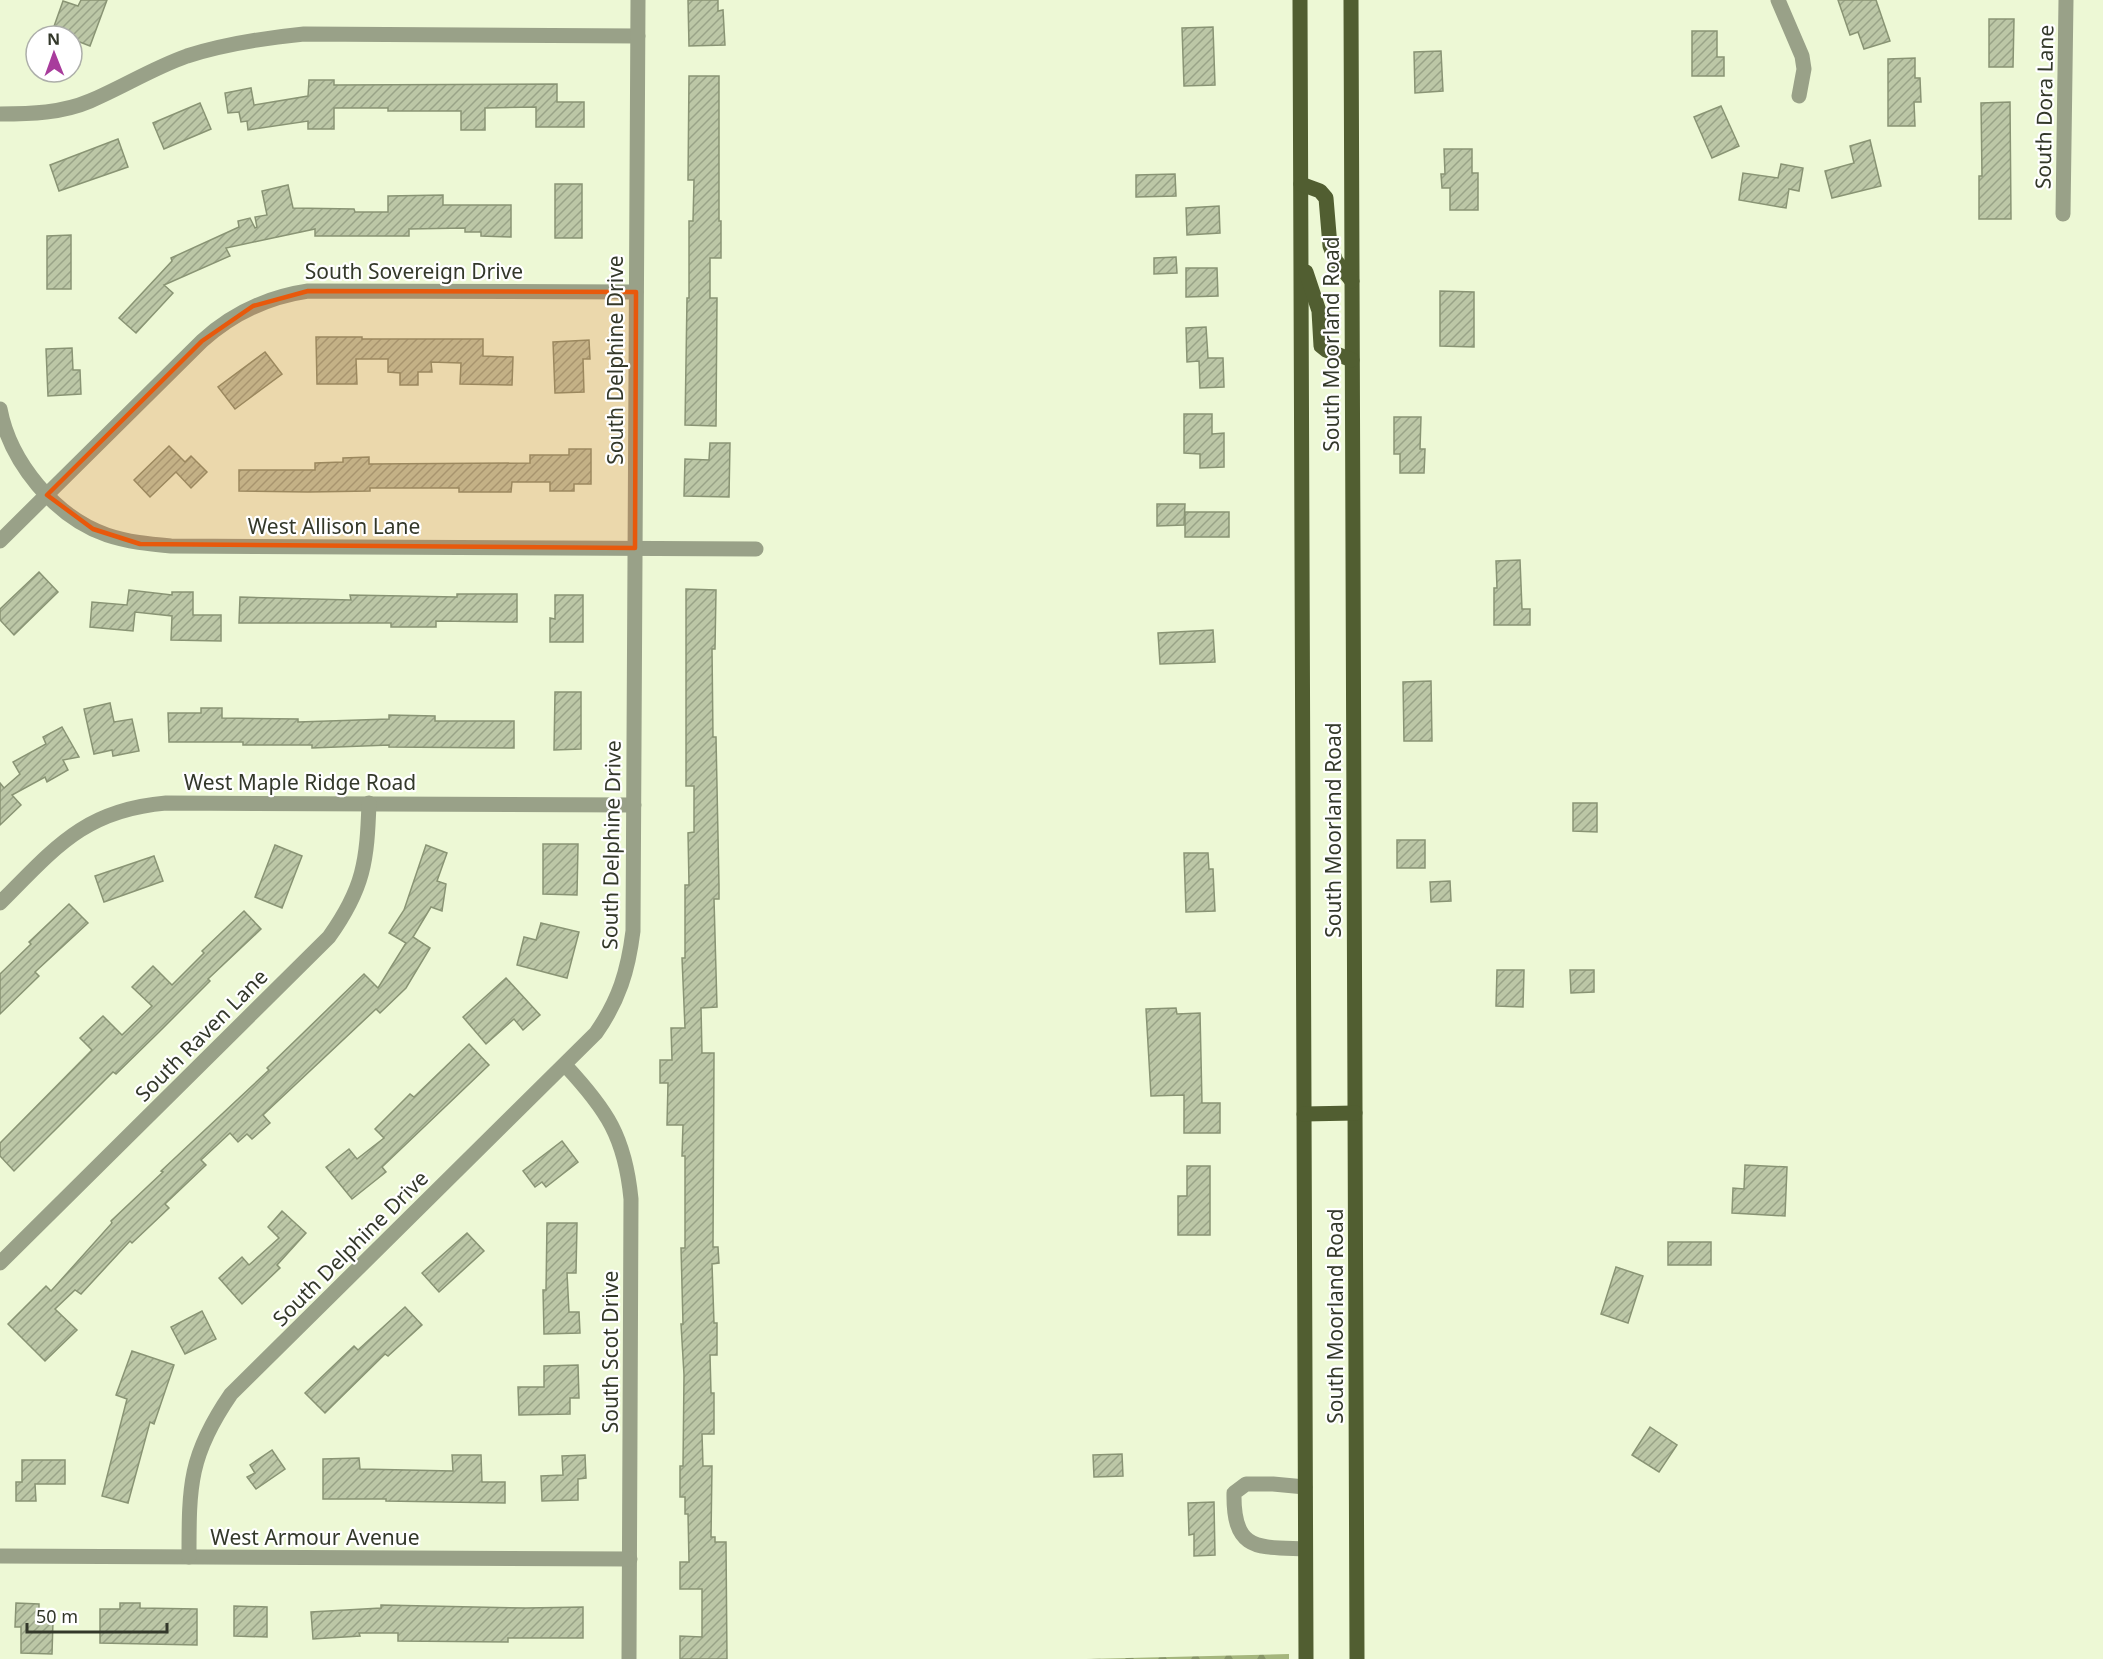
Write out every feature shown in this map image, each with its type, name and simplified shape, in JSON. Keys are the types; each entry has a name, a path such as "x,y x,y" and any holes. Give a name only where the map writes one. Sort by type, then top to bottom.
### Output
{"main road":[{"name":"South Moorland Road","path":"1300,0 1306,1659"},
{"name":"South Moorland Road","path":"1351,0 1357,1659"},
{"path":"1301,184 1320,190 1326,198 1330,246 1336,261 1352,281"},
{"path":"1301,258 1319,311 1321,346 1352,360"},
{"path":"1304,1114 1355,1113"}],"street":[{"name":"South Delphine Drive","path":"189,1557 189,1501 193,1471 200,1447 214,1419 231,1394 596,1033 611,1011 629,960 633,931 638,0"},
{"path":"1779,0 1802,56 1804,69 1799,96"},
{"name":"South Dora Lane","path":"2063,214 2066,0"},
{"path":"0,114 56,111 89,101 187,57 230,45 271,38 304,34 638,36"},
{"name":"South Sovereign Drive","path":"0,541 202,341 217,328 253,306 289,294 308,291 636,292"},
{"name":"West Allison Lane","path":"0,409 12,447 32,480 47,495 72,518 106,535 140,544 756,549"},
{"name":"West Maple Ridge Road","path":"0,903 71,835 106,815 139,805 369,803 634,805"},
{"name":"South Raven Lane","path":"0,1263 329,937 345,915 358,888 365,864 369,803"},
{"name":"South Scot Drive","path":"565,1065 593,1096 620,1143 628,1171 631,1199 628,1659"},
{"path":"1305,1487 1246,1484 1234,1493 1234,1507 1242,1536 1252,1544 1264,1547 1305,1549"},
{"name":"West Armour Avenue","path":"0,1556 630,1559"}],"highlighted area":[{"path":"308,291 636,292 635,548 140,544 93,529 47,495 202,341 253,306"}],"green space":[{"path":"1289,1654 1289,1659 1086,1659"}],"building":[{"path":"81,0 107,0 90,46 84,44 84,24 55,24 63,1 78,6"},
{"path":"688,0 718,0 718,11 723,10 725,45 689,46"},
{"path":"1838,0 1876,0 1890,41 1864,49 1858,32 1850,35"},
{"path":"1989,19 2014,19 2013,67 1989,67"},
{"path":"1213,27 1215,85 1184,86 1182,28"},
{"path":"1692,31 1717,31 1717,57 1724,57 1724,76 1692,76"},
{"path":"1441,51 1443,91 1415,93 1414,52"},
{"path":"1915,58 1915,78 1920,78 1921,102 1914,102 1915,126 1888,126 1888,59"},
{"path":"689,76 719,76 721,258 710,258 710,298 717,298 716,426 685,425 689,221 693,221 694,180 688,180"},
{"path":"309,80 334,80 334,85 557,84 557,102 584,102 584,127 536,127 536,107 485,108 485,130 461,130 461,111 334,108 334,129 308,129 308,121 248,130 247,121 241,122 239,112 228,113 225,93 251,88 254,105 308,96"},
{"path":"2010,102 2011,219 1979,219 1979,176 1982,176 1981,103"},
{"path":"200,103 211,129 164,149 153,123"},
{"path":"1721,106 1739,146 1712,158 1694,117"},
{"path":"118,139 128,167 59,191 50,165"},
{"path":"1870,140 1881,186 1832,198 1825,171 1854,163 1850,146"},
{"path":"1444,149 1472,149 1472,173 1478,173 1478,210 1450,210 1450,188 1442,188 1441,174 1445,174"},
{"path":"1781,164 1803,168 1799,191 1789,189 1786,208 1739,200 1743,173 1778,178"},
{"path":"1175,174 1176,196 1136,197 1136,175"},
{"path":"555,184 582,184 582,238 555,238"},
{"path":"288,185 293,208 388,212 388,196 443,195 443,205 511,205 511,237 481,236 481,232 465,232 465,228 409,229 409,236 315,236 315,229 226,248 230,256 164,285 173,293 136,333 119,318 172,261 171,258 239,227 238,221 250,218 255,228 257,227 255,217 267,215 262,191"},
{"path":"1219,206 1220,233 1187,235 1186,208"},
{"path":"71,235 71,289 47,289 47,236"},
{"path":"1176,257 1177,273 1154,274 1154,258"},
{"path":"1186,268 1217,268 1218,296 1186,297"},
{"path":"1440,291 1474,292 1474,347 1440,346"},
{"path":"1206,327 1208,358 1223,358 1224,387 1200,388 1199,361 1187,362 1186,328"},
{"path":"316,337 483,339 483,356 513,357 512,385 460,384 461,363 431,362 432,372 418,372 418,385 400,385 400,373 388,372 388,359 356,359 357,384 317,384"},
{"path":"589,340 590,359 583,359 584,392 555,393 553,342"},
{"path":"72,348 73,370 80,370 81,394 48,396 46,349"},
{"path":"265,352 282,374 235,409 218,387"},
{"path":"1184,414 1212,414 1212,434 1224,433 1224,467 1200,468 1200,454 1184,453"},
{"path":"1394,417 1421,417 1420,449 1425,449 1424,473 1400,473 1400,454 1394,454"},
{"path":"710,443 730,443 729,497 684,496 685,459 709,460"},
{"path":"169,446 185,462 191,456 207,472 191,488 176,472 150,497 134,480"},
{"path":"569,449 591,449 591,484 574,484 574,491 550,491 550,482 512,482 511,492 459,492 459,488 370,488 370,491 308,492 239,491 239,470 315,470 315,463 343,462 343,458 369,457 369,464 530,463 530,455 569,455"},
{"path":"1157,504 1185,504 1184,525 1157,526"},
{"path":"1185,512 1229,512 1229,537 1185,537"},
{"path":"1520,560 1522,609 1530,609 1530,625 1494,625 1494,588 1497,588 1496,561"},
{"path":"39,572 58,592 14,635 0,620 0,609"},
{"path":"686,589 716,590 715,649 712,649 719,885 719,899 714,899 717,1007 701,1008 702,1053 714,1053 713,1247 718,1247 719,1263 712,1264 714,1323 717,1323 717,1355 710,1355 711,1393 714,1393 714,1434 702,1434 703,1466 712,1466 711,1537 715,1537 715,1542 726,1542 727,1659 680,1659 680,1636 702,1637 702,1589 680,1589 680,1562 689,1562 688,1514 685,1514 685,1497 680,1497 680,1466 683,1466 684,1375 681,1248 685,1248 685,1156 682,1156 683,1125 667,1125 668,1083 660,1083 660,1060 672,1060 671,1028 685,1028 682,958 685,958 685,885 689,885 688,833 694,832 694,786 686,786"},
{"path":"129,590 172,595 172,592 193,592 193,615 221,615 221,641 171,640 172,616 135,612 133,631 90,627 92,602 127,605"},
{"path":"457,594 517,594 517,622 436,621 436,627 391,627 391,623 239,623 240,597 351,600 350,595 457,597"},
{"path":"555,595 583,595 583,642 550,642 550,618 555,619"},
{"path":"1213,630 1215,662 1160,664 1158,633"},
{"path":"1431,681 1432,741 1404,741 1403,682"},
{"path":"555,692 581,692 581,749 554,750"},
{"path":"110,703 114,722 132,719 139,751 113,756 112,750 94,754 84,709"},
{"path":"201,708 222,708 222,718 298,719 298,722 389,719 389,715 435,716 435,721 514,721 514,748 389,747 389,745 312,748 312,745 243,745 243,742 169,742 168,713 201,713"},
{"path":"62,727 79,757 63,760 68,770 47,782 45,777 12,795 21,805 0,825 0,783 4,788 20,774 13,762 46,744 43,737"},
{"path":"1573,803 1597,803 1597,832 1573,831"},
{"path":"1397,840 1425,840 1425,868 1397,868"},
{"path":"543,844 578,844 577,895 543,894"},
{"path":"275,845 302,856 282,908 255,897"},
{"path":"426,845 447,853 437,881 446,884 442,911 431,907 413,937 430,948 406,988 380,1013 376,1009 263,1115 270,1123 252,1139 247,1134 238,1142 230,1133 201,1160 206,1165 165,1204 169,1208 132,1243 130,1241 81,1294 75,1290 55,1309 77,1330 45,1361 8,1324 46,1286 51,1291 112,1223 111,1221 269,1070 267,1068 364,974 378,988 406,943 389,933 404,910"},
{"path":"1184,853 1208,853 1209,869 1213,869 1215,911 1186,912"},
{"path":"154,856 163,881 104,902 95,876"},
{"path":"1450,881 1451,901 1431,902 1430,882"},
{"path":"69,904 88,923 35,972 39,976 0,1014 0,974 31,944 29,942"},
{"path":"244,911 261,929 208,979 210,981 159,1032 116,1074 113,1072 14,1171 0,1156 0,1143 92,1050 80,1038 103,1016 122,1035 152,1006 132,987 153,966 172,985 204,953 202,951"},
{"path":"541,923 579,932 567,978 517,965 524,937 536,940"},
{"path":"1497,970 1524,970 1523,1007 1496,1006"},
{"path":"1570,970 1594,970 1594,992 1571,993"},
{"path":"506,978 540,1015 523,1030 514,1019 486,1044 463,1017"},
{"path":"1176,1008 1177,1014 1200,1013 1202,1103 1220,1103 1220,1133 1184,1133 1184,1095 1151,1096 1146,1009"},
{"path":"469,1044 489,1065 382,1167 386,1172 352,1199 326,1167 349,1149 357,1159 384,1138 375,1129 410,1094 414,1097"},
{"path":"562,1141 578,1162 546,1187 542,1182 535,1187 523,1171"},
{"path":"1745,1165 1787,1167 1785,1216 1732,1213 1733,1188 1744,1189"},
{"path":"1187,1166 1210,1166 1210,1235 1178,1235 1178,1196 1187,1196"},
{"path":"282,1211 306,1233 277,1265 280,1268 242,1304 219,1278 242,1257 249,1265 279,1238 268,1227"},
{"path":"547,1223 577,1223 576,1273 567,1273 569,1312 579,1312 580,1333 544,1334 543,1290 546,1290"},
{"path":"467,1233 484,1251 439,1292 422,1273"},
{"path":"1668,1242 1711,1242 1711,1265 1668,1265"},
{"path":"1616,1267 1643,1276 1628,1323 1601,1314"},
{"path":"405,1307 422,1325 388,1356 385,1354 325,1413 305,1393 354,1346 358,1350"},
{"path":"202,1311 216,1339 185,1354 171,1327"},
{"path":"132,1351 174,1365 154,1424 150,1422 128,1503 102,1496 127,1399 116,1395"},
{"path":"578,1365 579,1398 570,1398 570,1414 519,1415 518,1387 544,1387 544,1366"},
{"path":"1650,1427 1677,1445 1659,1472 1632,1455"},
{"path":"272,1450 285,1469 256,1489 247,1477 255,1473 250,1465"},
{"path":"1122,1454 1123,1476 1094,1477 1093,1455"},
{"path":"452,1455 481,1455 482,1482 505,1482 505,1503 323,1499 323,1459 359,1458 360,1469 453,1471"},
{"path":"585,1455 586,1478 578,1479 578,1500 542,1501 541,1476 563,1475 562,1456"},
{"path":"22,1460 65,1460 65,1484 35,1484 36,1501 16,1501 16,1482 22,1482"},
{"path":"1214,1502 1215,1555 1194,1556 1194,1534 1189,1535 1188,1503"},
{"path":"16,1603 39,1604 39,1620 53,1621 52,1654 21,1653 21,1627 15,1627"},
{"path":"120,1603 140,1603 140,1608 197,1609 197,1645 100,1643 100,1609 120,1609"},
{"path":"381,1605 583,1607 583,1638 508,1638 508,1642 398,1641 398,1633 359,1633 360,1636 313,1639 311,1612 381,1608"},
{"path":"234,1606 267,1607 267,1637 234,1636"}]}
